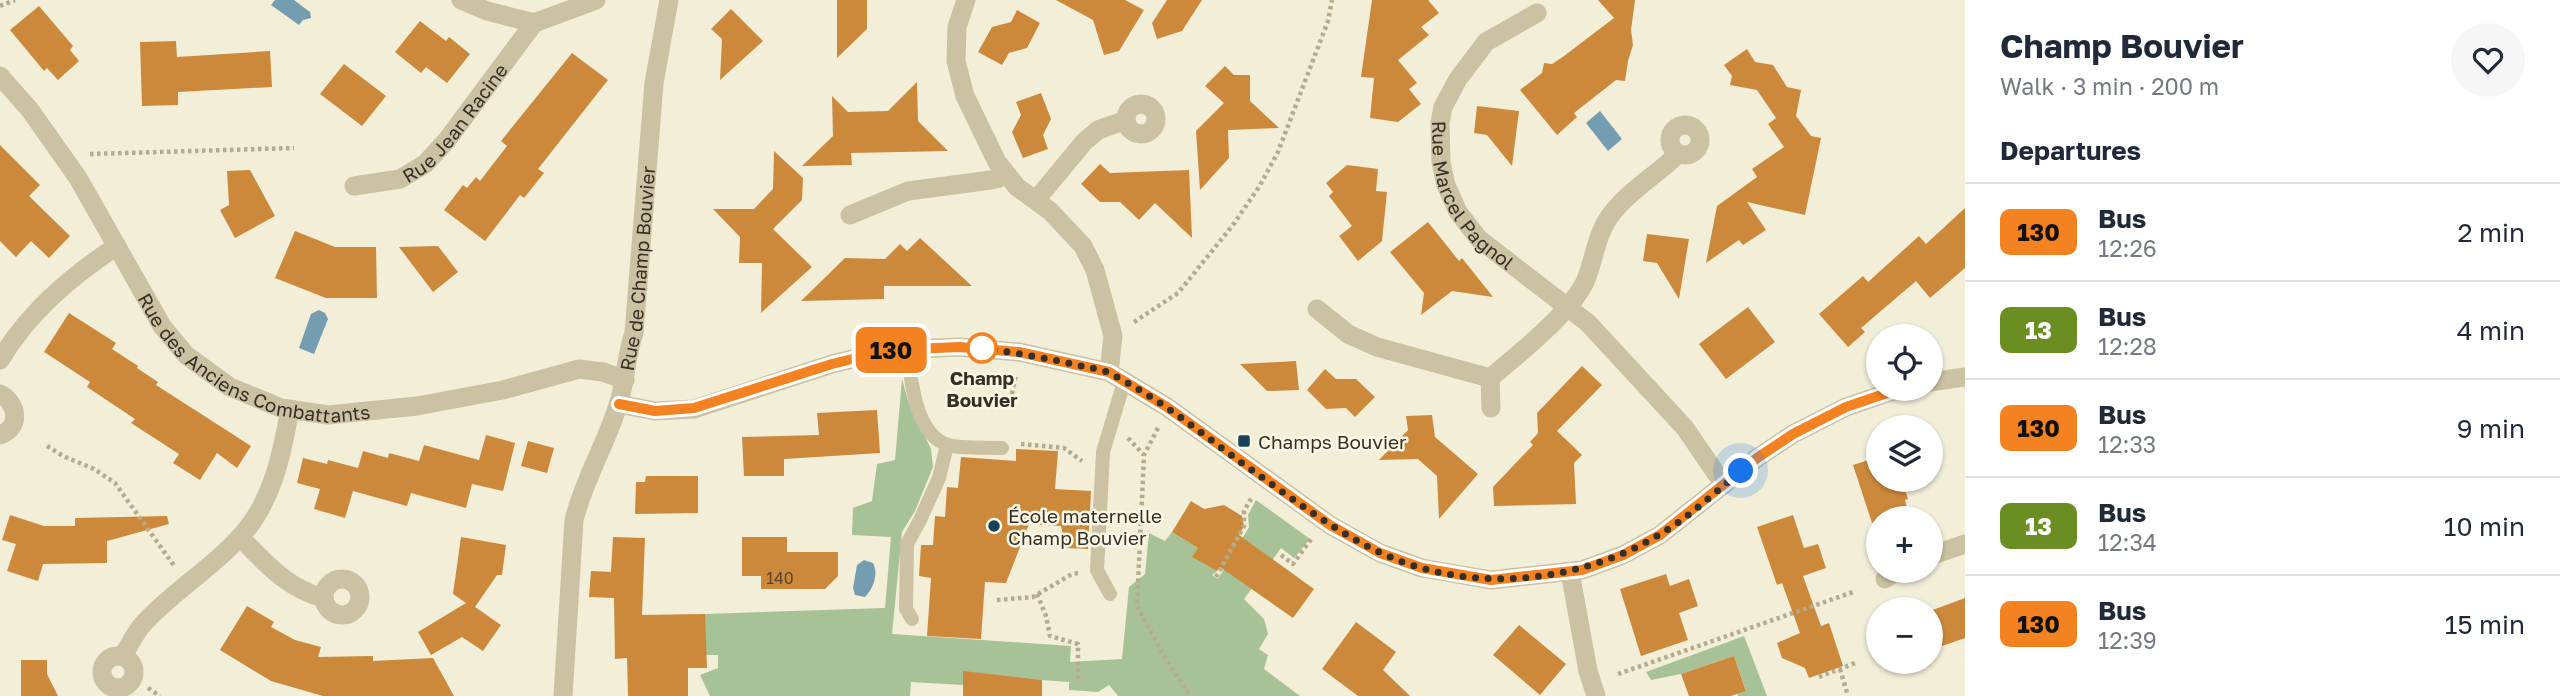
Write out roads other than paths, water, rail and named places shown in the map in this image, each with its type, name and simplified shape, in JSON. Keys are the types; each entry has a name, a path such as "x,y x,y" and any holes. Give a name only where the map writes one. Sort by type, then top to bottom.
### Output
{"street":[{"path":"461,0 486,11 534,23 596,0"},
{"name":"Rue de Champ Bouvier","path":"563,696 574,520 580,496 619,404 625,380 627,352 634,332 654,83 669,0"},
{"path":"966,0 957,27 956,61 965,96 978,127 1004,172 1017,187 1050,211 1083,246 1096,270 1113,336 1116,377"},
{"name":"Rue Marcel Pagnol","path":"1537,13 1486,42 1458,79 1443,107 1440,123 1441,162 1446,185 1458,212 1479,239 1588,323 1685,428 1724,485"},
{"name":"Rue Jean Racine","path":"354,186 400,179 425,164 447,140 534,23"},
{"name":"Rue des Anciens Combattants","path":"0,76 30,110 78,178 162,326 186,355 230,387 281,408 328,415 417,406 503,390 579,369 603,372 625,380"},
{"path":"1036,200 1084,142 1098,131 1126,120"},
{"path":"1490,378 1567,307 1584,282 1600,235 1613,212 1678,154"},
{"path":"850,215 908,191 991,180 1004,172"},
{"path":"0,360 16,334 63,285 117,246"},
{"path":"1317,309 1348,334 1377,347 1490,378"},
{"path":"619,404 655,411 694,408 876,352 959,347 1019,352 1116,377 1167,407 1330,525 1380,553 1422,568 1491,580 1582,570 1623,555 1660,535 1757,458 1804,427 1866,400"},
{"path":"1943,380 1965,377"},
{"path":"1490,378 1491,408"},
{"path":"0,394 11,402 16,415 11,428 0,435"},
{"path":"123,656 141,626 240,537 266,499 282,449 290,409"},
{"path":"240,537 272,570 304,593 324,598"},
{"path":"1943,552 1965,544"},
{"path":"1570,572 1595,696"}],"lane":[{"path":"907,349 914,400 923,422 933,435 947,445 1002,448"},
{"path":"1110,594 1097,570 1103,452 1116,377"},
{"path":"912,619 906,609 907,544 939,478 947,445"}],"water":[{"path":"275,0 294,0 310,12 311,18 303,20 299,25 271,5"},
{"path":"1600,111 1622,139 1608,151 1586,123"},
{"path":"319,310 325,313 328,319 314,354 299,348 311,314"},
{"path":"864,560 873,563 875,572 873,586 865,597 855,595 853,588 857,565"}],"place":[{"name":"Champ Bouvier","path":"982,348"},
{"name":"Champs Bouvier","path":"1244,441"},
{"name":"École maternelle Champ Bouvier","path":"994,526"}]}
